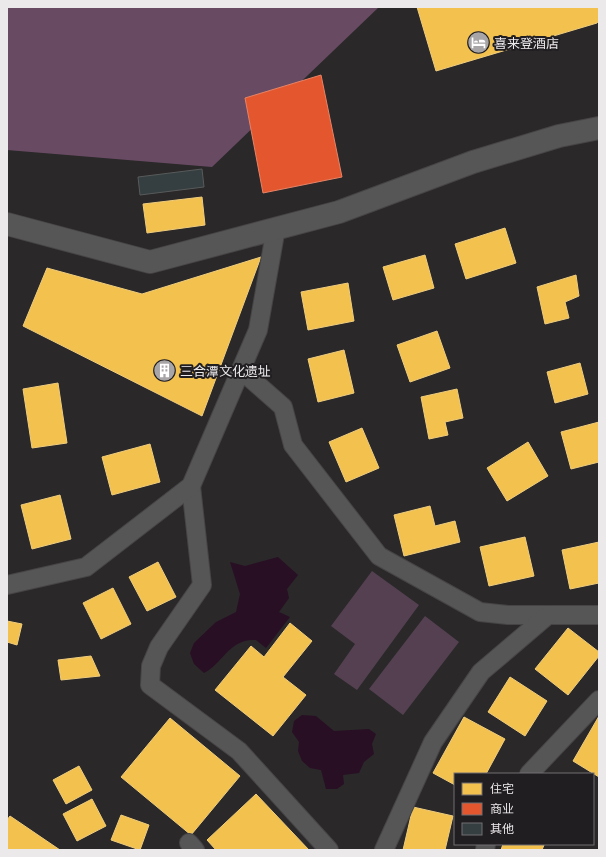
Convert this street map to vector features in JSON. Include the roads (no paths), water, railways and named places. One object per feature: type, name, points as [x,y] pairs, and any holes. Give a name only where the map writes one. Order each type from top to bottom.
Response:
[{"type":"street","points":[[7,224],[150,262],[339,212],[473,162],[559,136],[599,128]]},
{"type":"street","points":[[7,585],[86,567],[191,486],[258,330],[276,228]]},
{"type":"street","points":[[241,370],[283,407],[293,445],[379,556],[480,612],[508,615],[599,615]]},
{"type":"street","points":[[191,486],[202,585],[159,647],[151,666],[150,685],[239,751],[329,850]]},
{"type":"street","points":[[384,850],[432,742],[481,672],[548,615]]},
{"type":"street","points":[[530,773],[599,700]]},
{"type":"place","name":"喜来登酒店","points":[[479,43]]},
{"type":"place","name":"三合潭文化遗址","points":[[165,371]]}]
